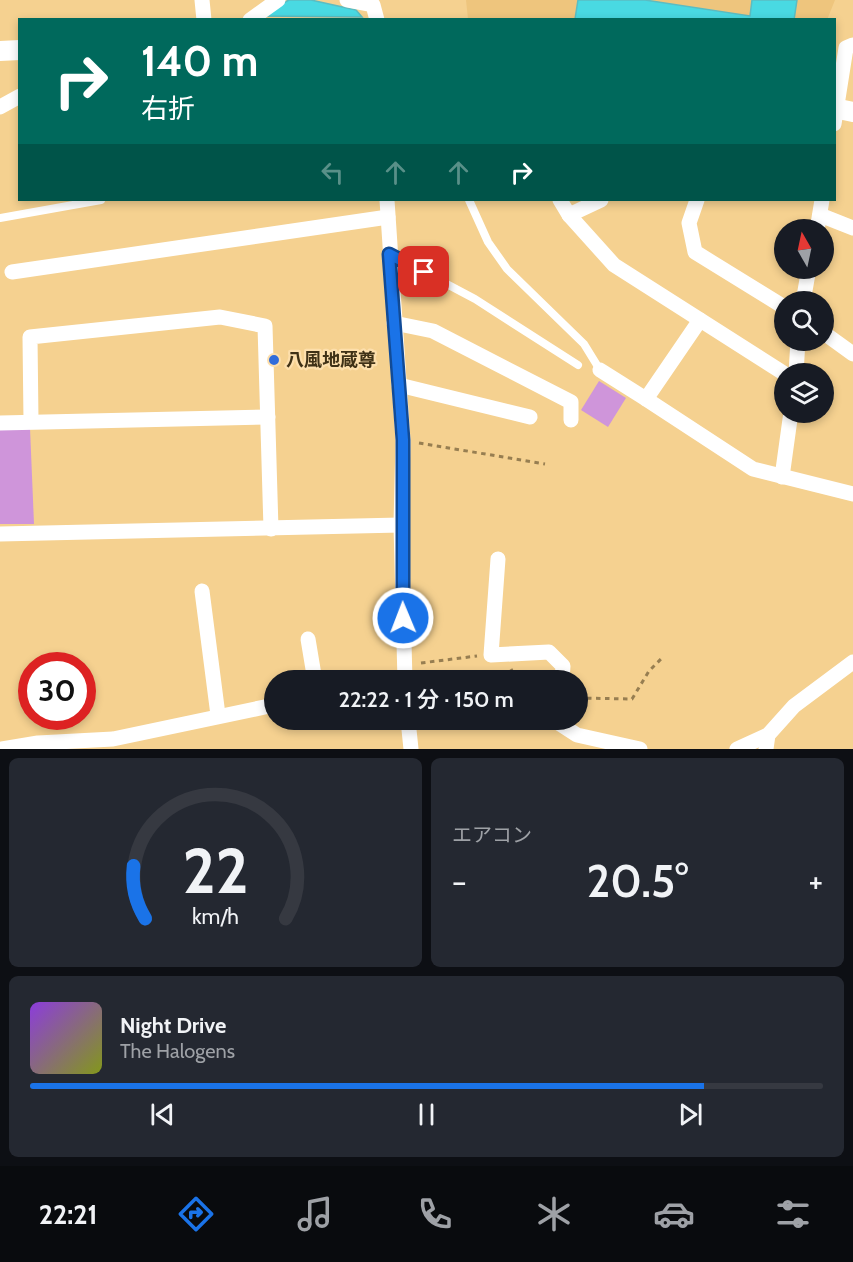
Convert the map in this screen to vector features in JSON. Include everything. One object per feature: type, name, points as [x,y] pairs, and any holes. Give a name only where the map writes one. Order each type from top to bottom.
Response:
[{"type":"street","points":[[202,0],[204,18]]},
{"type":"street","points":[[253,18],[278,0]]},
{"type":"street","points":[[347,0],[373,5],[376,18]]},
{"type":"street","points":[[839,113],[846,48],[853,45]]},
{"type":"street","points":[[0,51],[18,50]]},
{"type":"street","points":[[0,107],[18,97]]},
{"type":"street","points":[[387,201],[403,440],[401,525],[404,670]]},
{"type":"street","points":[[561,201],[568,215],[614,265],[774,367]]},
{"type":"street","points":[[568,215],[599,201]]},
{"type":"street","points":[[697,201],[688,223],[695,252],[774,301]]},
{"type":"street","points":[[820,215],[853,228]]},
{"type":"street","points":[[12,272],[388,217]]},
{"type":"street","points":[[31,421],[30,337],[220,316],[265,326],[271,529]]},
{"type":"street","points":[[646,399],[700,320]]},
{"type":"street","points":[[394,323],[434,331],[571,402],[571,420]]},
{"type":"street","points":[[834,340],[853,354]]},
{"type":"street","points":[[600,370],[753,469],[853,494]]},
{"type":"street","points":[[399,385],[530,417]]},
{"type":"street","points":[[0,423],[268,417]]},
{"type":"street","points":[[782,477],[789,423]]},
{"type":"street","points":[[0,534],[401,525]]},
{"type":"street","points":[[498,559],[491,655],[549,652],[563,666],[563,670]]},
{"type":"street","points":[[202,591],[218,715]]},
{"type":"street","points":[[308,639],[313,670]]},
{"type":"street","points":[[736,749],[767,742],[794,706],[853,662]]},
{"type":"street","points":[[2,749],[39,743],[113,739],[264,707]]},
{"type":"street","points":[[409,730],[411,749]]},
{"type":"street","points":[[569,730],[577,735],[640,749]]},
{"type":"lane","points":[[0,219],[96,201]]},
{"type":"lane","points":[[469,201],[488,242],[507,269],[584,344],[600,370]]},
{"type":"lane","points":[[389,254],[476,299],[578,365]]},
{"type":"path","points":[[403,440],[545,464]]},
{"type":"path","points":[[404,665],[491,655]]},
{"type":"path","points":[[588,698],[632,699],[649,671],[664,656]]},
{"type":"shaded area","points":[[466,0],[835,0],[828,18],[468,18]]},
{"type":"shaded area","points":[[599,381],[626,398],[608,427],[581,410]]},
{"type":"shaded area","points":[[30,428],[34,524],[0,524],[0,429]]},
{"type":"building","points":[[289,0],[311,0],[356,10],[362,17],[258,16]]},
{"type":"building","points":[[578,0],[645,0],[750,16],[752,0],[797,0],[794,18],[575,18]]},
{"type":"place","name":"八風地蔵尊","points":[[274,360]]},
{"type":"route","points":[[403,618],[401,525],[403,440],[389,254],[424,272]]}]
